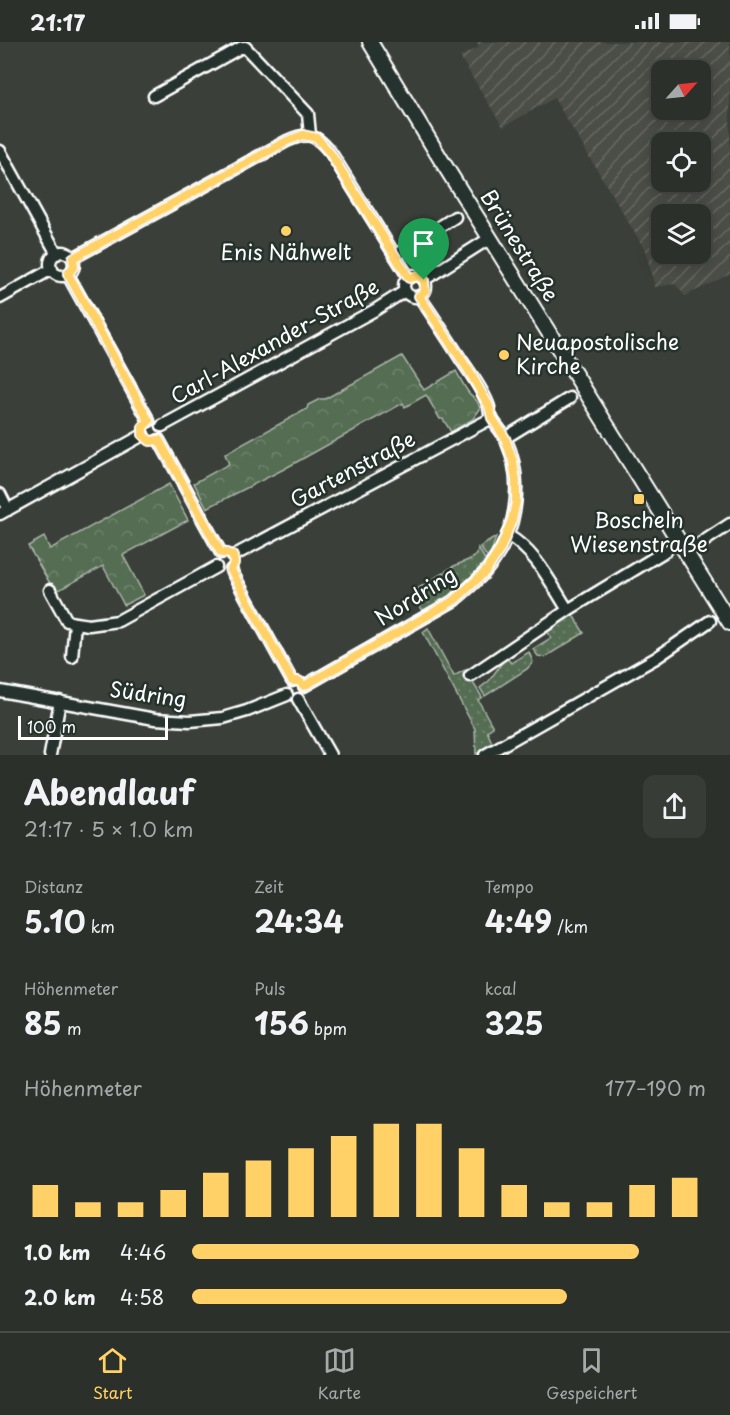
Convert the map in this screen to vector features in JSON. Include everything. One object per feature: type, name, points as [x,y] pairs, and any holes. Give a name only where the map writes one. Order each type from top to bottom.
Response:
[{"type":"street","name":"Brünestraße","points":[[370,42],[730,623]]},
{"type":"street","points":[[154,96],[245,47],[308,114],[310,135]]},
{"type":"street","points":[[73,258],[287,141],[297,136],[310,135],[317,138],[330,153],[409,278]]},
{"type":"street","points":[[0,151],[57,254]]},
{"type":"street","name":"Carl-Alexander-Straße","points":[[395,256],[455,217]]},
{"type":"street","points":[[424,280],[490,238]]},
{"type":"street","points":[[66,253],[73,258],[74,266],[68,274],[57,275],[52,269],[51,260],[57,254],[66,253]]},
{"type":"street","points":[[0,298],[52,269]]},
{"type":"street","points":[[68,274],[149,421]]},
{"type":"street","points":[[418,276],[424,280],[425,291],[419,296],[411,297],[405,291],[404,284],[409,278],[418,276]]},
{"type":"street","name":"Carl-Alexander-Straße","points":[[162,426],[368,314],[405,291]]},
{"type":"street","name":"Nordring","points":[[304,686],[455,600],[486,571],[507,535],[516,502],[516,481],[513,461],[505,438],[492,418],[489,406],[480,389],[419,296]]},
{"type":"street","points":[[505,438],[570,398]]},
{"type":"street","name":"Gartenstraße","points":[[233,556],[492,418]]},
{"type":"street","points":[[149,421],[157,421],[162,426],[163,434],[159,440],[150,441],[143,435],[143,427],[149,421]]},
{"type":"street","points":[[0,494],[4,512],[143,435]]},
{"type":"street","points":[[159,440],[221,553]]},
{"type":"street","points":[[686,553],[730,524]]},
{"type":"street","points":[[507,535],[529,551],[568,610]]},
{"type":"street","points":[[470,676],[568,610],[667,550]]},
{"type":"street","points":[[221,553],[233,556],[234,563],[231,570],[223,572],[216,567],[215,559],[221,553]]},
{"type":"street","points":[[50,590],[67,621],[89,625],[118,621],[216,567]]},
{"type":"street","points":[[231,570],[292,681]]},
{"type":"street","points":[[485,755],[646,664],[710,621]]},
{"type":"street","points":[[72,657],[75,623]]},
{"type":"street","points":[[292,681],[299,681],[304,686],[303,695],[298,699],[287,695],[286,687],[292,681]]},
{"type":"street","name":"Südring","points":[[0,691],[155,719],[190,721],[223,718],[287,695]]},
{"type":"street","points":[[298,699],[330,755]]},
{"type":"street","points":[[50,755],[60,701]]},
{"type":"shaded area","points":[[477,42],[730,42],[730,274],[685,296],[675,284],[655,287],[645,250],[554,98],[503,127],[460,57],[479,47]]},
{"type":"green space","points":[[402,356],[424,390],[456,371],[465,388],[479,406],[480,409],[473,419],[451,432],[443,419],[440,419],[426,395],[405,407],[403,403],[284,469],[207,508],[194,483],[229,464],[225,454],[307,409],[308,405],[325,399]]},
{"type":"green space","points":[[169,484],[188,520],[123,555],[144,595],[124,605],[103,566],[55,592],[28,546],[44,537],[50,549]]},
{"type":"green space","points":[[496,537],[490,556],[488,559],[480,547]]},
{"type":"green space","points":[[478,548],[486,561],[457,590],[423,612],[414,593],[417,589],[454,566],[473,558]]},
{"type":"green space","points":[[573,615],[584,633],[545,657],[538,656],[533,649],[551,638],[548,632]]},
{"type":"green space","points":[[428,628],[454,676],[465,670],[482,697],[478,700],[493,727],[487,731],[493,745],[476,754],[475,729],[423,632]]},
{"type":"green space","points":[[529,652],[533,662],[527,669],[485,696],[480,688],[489,681],[506,657],[511,663]]},
{"type":"place","name":"Enis Nähwelt","points":[[286,231]]},
{"type":"place","name":"Neuapostolische Kirche","points":[[504,355]]},
{"type":"place","name":"Boscheln Wiesenstraße","points":[[639,499]]},
{"type":"route","points":[[310,135],[317,138],[330,153],[409,278],[418,276],[424,280],[426,288],[419,296],[469,371],[489,406],[492,418],[505,438],[513,461],[516,481],[516,502],[512,520],[500,550],[490,566],[455,600],[304,686],[299,681],[292,681],[231,570],[234,566],[233,556],[221,553],[159,440],[150,441],[143,435],[143,427],[149,421],[68,274],[74,266],[73,258],[287,141],[297,136],[310,135]]}]
